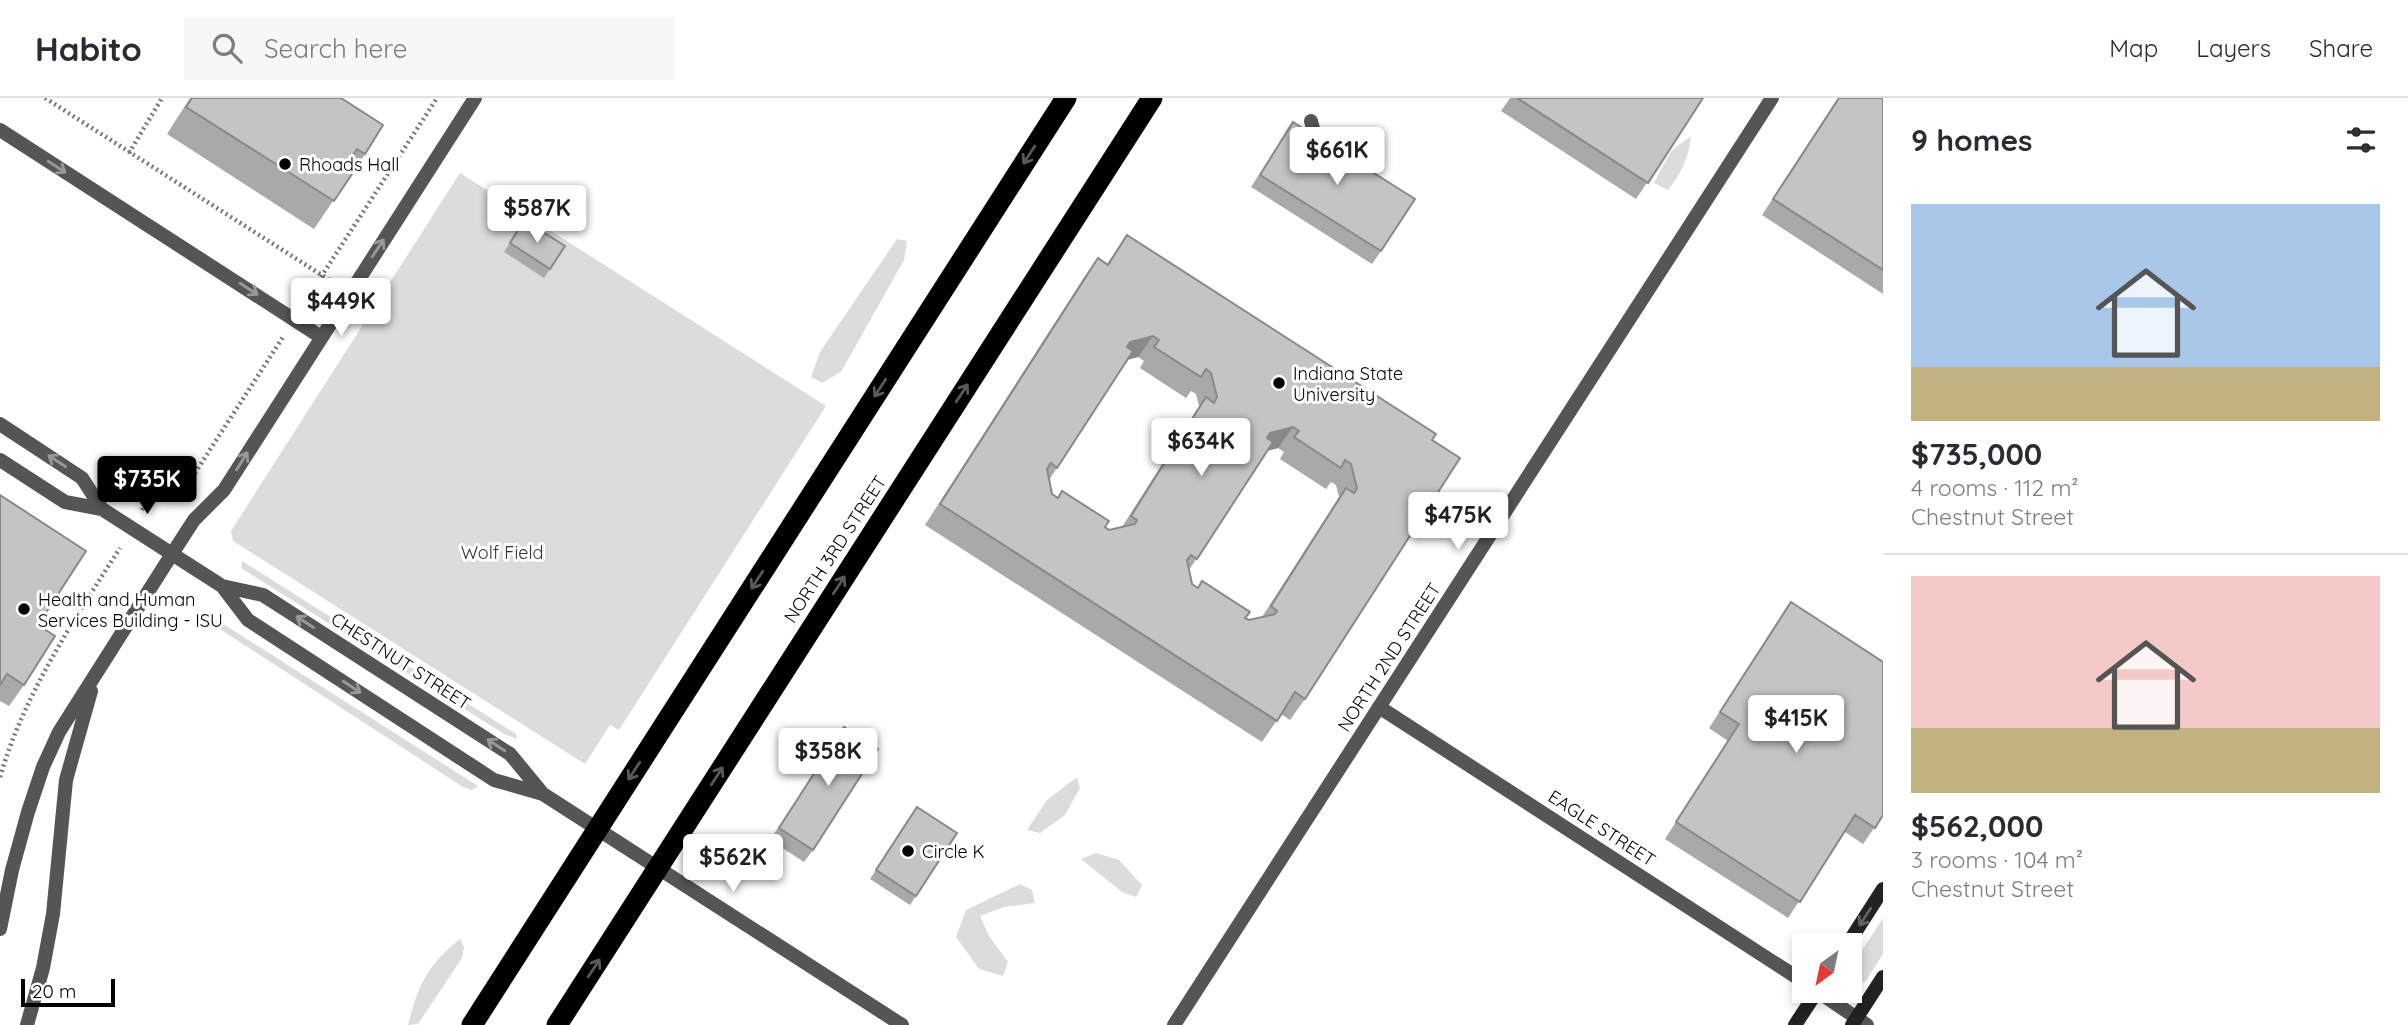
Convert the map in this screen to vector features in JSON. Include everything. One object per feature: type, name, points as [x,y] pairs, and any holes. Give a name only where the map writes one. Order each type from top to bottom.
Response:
[{"type":"highway","points":[[472,1025],[1066,98]]},
{"type":"highway","name":"NORTH 3RD STREET","points":[[557,1025],[1152,98]]},
{"type":"main road","points":[[1855,933],[1883,889]]},
{"type":"main road","points":[[1859,1023],[1883,977]]},
{"type":"main road","points":[[1795,1025],[1809,1003]]},
{"type":"street","points":[[0,929],[12,870],[43,767],[59,732],[194,520],[224,490],[475,98]]},
{"type":"street","name":"NORTH 2ND STREET","points":[[1174,1025],[1772,98]]},
{"type":"street","points":[[1311,121],[1314,136],[1346,156]]},
{"type":"street","points":[[0,130],[321,337]]},
{"type":"street","name":"CHESTNUT STREET","points":[[0,424],[82,478],[102,509]]},
{"type":"street","name":"CHESTNUT STREET","points":[[0,460],[65,502],[102,509],[222,586],[248,620],[494,780],[543,794],[902,1025]]},
{"type":"street","name":"CHESTNUT STREET","points":[[222,586],[263,595],[510,754],[543,794]]},
{"type":"street","points":[[27,1025],[43,968],[53,914],[66,779],[95,676]]},
{"type":"street","name":"EAGLE STREET","points":[[1379,707],[1792,974]]},
{"type":"street","points":[[1833,1003],[1859,1023]]},
{"type":"path","points":[[45,98],[350,292]]},
{"type":"path","points":[[129,153],[162,98]]},
{"type":"path","points":[[180,496],[437,98]]},
{"type":"path","points":[[0,777],[18,727],[42,677],[113,560]]},
{"type":"green space","points":[[1691,136],[1684,165],[1668,190],[1654,183],[1671,151]]},
{"type":"green space","name":"Wolf Field","points":[[460,173],[826,406],[619,730],[610,725],[585,764],[233,541],[231,531]]},
{"type":"green space","points":[[897,239],[907,241],[904,260],[841,372],[822,383],[811,377],[820,352]]},
{"type":"green space","points":[[242,561],[516,734],[517,739],[504,734],[241,568]]},
{"type":"green space","points":[[208,619],[217,620],[478,786],[472,790],[463,787]]},
{"type":"green space","points":[[1077,777],[1080,788],[1065,815],[1040,833],[1027,830],[1047,800]]},
{"type":"green space","points":[[1096,853],[1119,860],[1142,885],[1136,897],[1122,892],[1081,859]]},
{"type":"green space","points":[[1020,884],[1032,890],[1035,903],[1004,907],[980,916],[989,936],[1008,962],[1003,976],[979,969],[956,937],[966,910]]},
{"type":"green space","points":[[1883,918],[1883,954],[1866,981],[1862,983],[1862,950]]},
{"type":"green space","points":[[460,939],[464,947],[462,958],[418,1024],[408,1025],[425,977],[439,958]]},
{"type":"building","points":[[192,98],[341,98],[383,125],[365,154],[357,149],[344,169],[352,174],[334,201],[186,107]]},
{"type":"building","points":[[1517,98],[1703,98],[1648,183]]},
{"type":"building","points":[[1839,98],[1883,98],[1883,270],[1773,199]]},
{"type":"building","points":[[1293,122],[1415,199],[1381,251],[1260,175]]},
{"type":"building","points":[[524,220],[565,246],[550,269],[510,243]]},
{"type":"building","points":[[1127,235],[1436,434],[1432,440],[1460,458],[1305,699],[1295,692],[1277,721],[940,504],[1098,258],[1108,265]],"holes":[[[1153,336],[1159,340],[1154,347],[1201,377],[1206,369],[1211,373],[1217,397],[1214,403],[1206,397],[1131,516],[1137,520],[1135,524],[1109,530],[1105,527],[1109,521],[1062,491],[1058,498],[1052,494],[1047,469],[1051,463],[1057,468],[1133,351],[1127,347],[1130,342]],[[1293,427],[1299,431],[1294,437],[1341,468],[1345,460],[1351,464],[1357,488],[1354,493],[1346,488],[1271,606],[1277,611],[1275,614],[1249,620],[1245,618],[1250,612],[1202,581],[1198,588],[1192,584],[1187,560],[1191,555],[1197,559],[1273,442],[1267,438],[1270,433]]]},
{"type":"building","name":"Health and Human Services Building - ISU","points":[[0,495],[86,551],[38,625],[55,636],[24,685],[7,674],[0,685]]},
{"type":"building","points":[[1791,602],[1883,662],[1883,815],[1875,828],[1855,815],[1800,902],[1676,822],[1739,724],[1720,712]]},
{"type":"building","points":[[844,727],[878,749],[813,850],[779,828]]},
{"type":"building","points":[[917,807],[957,833],[916,896],[876,870]]},
{"type":"place","name":"Rhoads Hall","points":[[285,164]]},
{"type":"place","name":"Indiana State University","points":[[1279,383]]},
{"type":"place","name":"Health and Human Services Building - ISU","points":[[24,609]]},
{"type":"place","name":"Circle K","points":[[908,851]]}]
